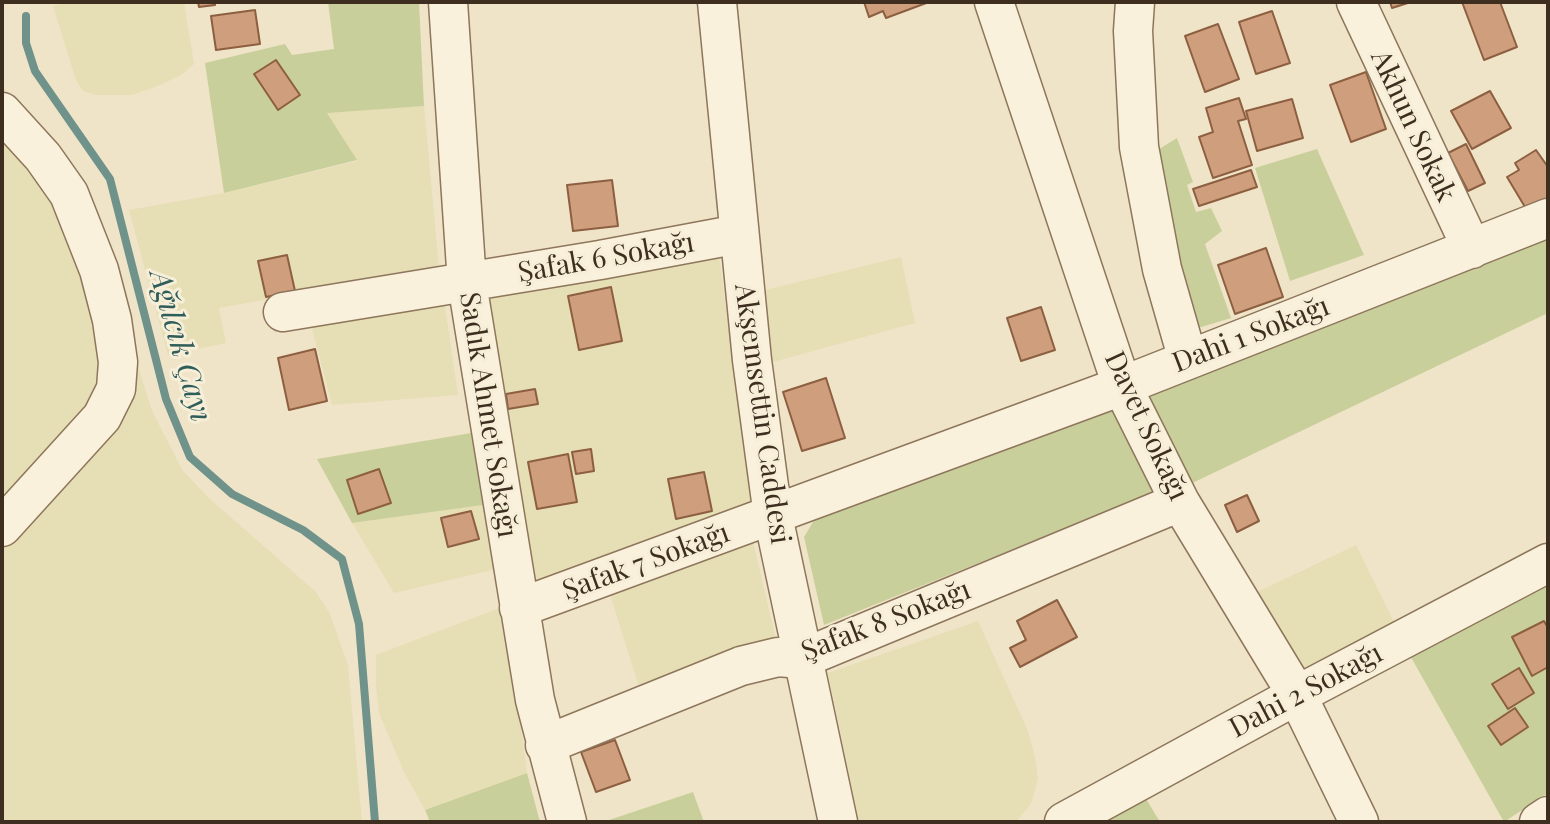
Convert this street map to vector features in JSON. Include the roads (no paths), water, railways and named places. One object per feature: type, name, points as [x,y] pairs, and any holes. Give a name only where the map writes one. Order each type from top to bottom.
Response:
[{"type":"street","name":"Sadık Ahmet Sokağı","points":[[448,2],[467,283],[519,608],[545,745],[567,822]]},
{"type":"street","name":"Akşemsettin Caddesi","points":[[717,2],[739,234],[773,516],[838,822]]},
{"type":"street","name":"Davet Sokağı","points":[[994,2],[1122,386],[1180,502],[1297,695],[1359,822]]},
{"type":"street","points":[[1135,2],[1133,31],[1139,147],[1162,269],[1188,360]]},
{"type":"street","name":"Akhun Sokak","points":[[1356,2],[1472,249]]},
{"type":"street","points":[[2,112],[56,175],[80,218],[112,320],[118,376],[111,402],[102,417],[2,527]]},
{"type":"street","name":"Dahi 1 Sokağı","points":[[773,516],[1122,386],[1548,218]]},
{"type":"street","name":"Şafak 6 Sokağı","points":[[283,312],[467,283],[739,234]]},
{"type":"street","name":"Şafak 8 Sokağı","points":[[545,745],[741,666],[778,657],[801,659],[1180,502]]},
{"type":"street","name":"Şafak 7 Sokağı","points":[[519,608],[773,516]]},
{"type":"street","name":"Dahi 2 Sokağı","points":[[1064,822],[1548,563]]},
{"type":"street","points":[[1539,822],[1548,816]]},
{"type":"waterway","name":"Ağılcık Çayı","points":[[26,16],[26,43],[35,71],[110,179],[166,399],[190,457],[232,494],[303,530],[342,559],[359,624],[375,822]]}]
